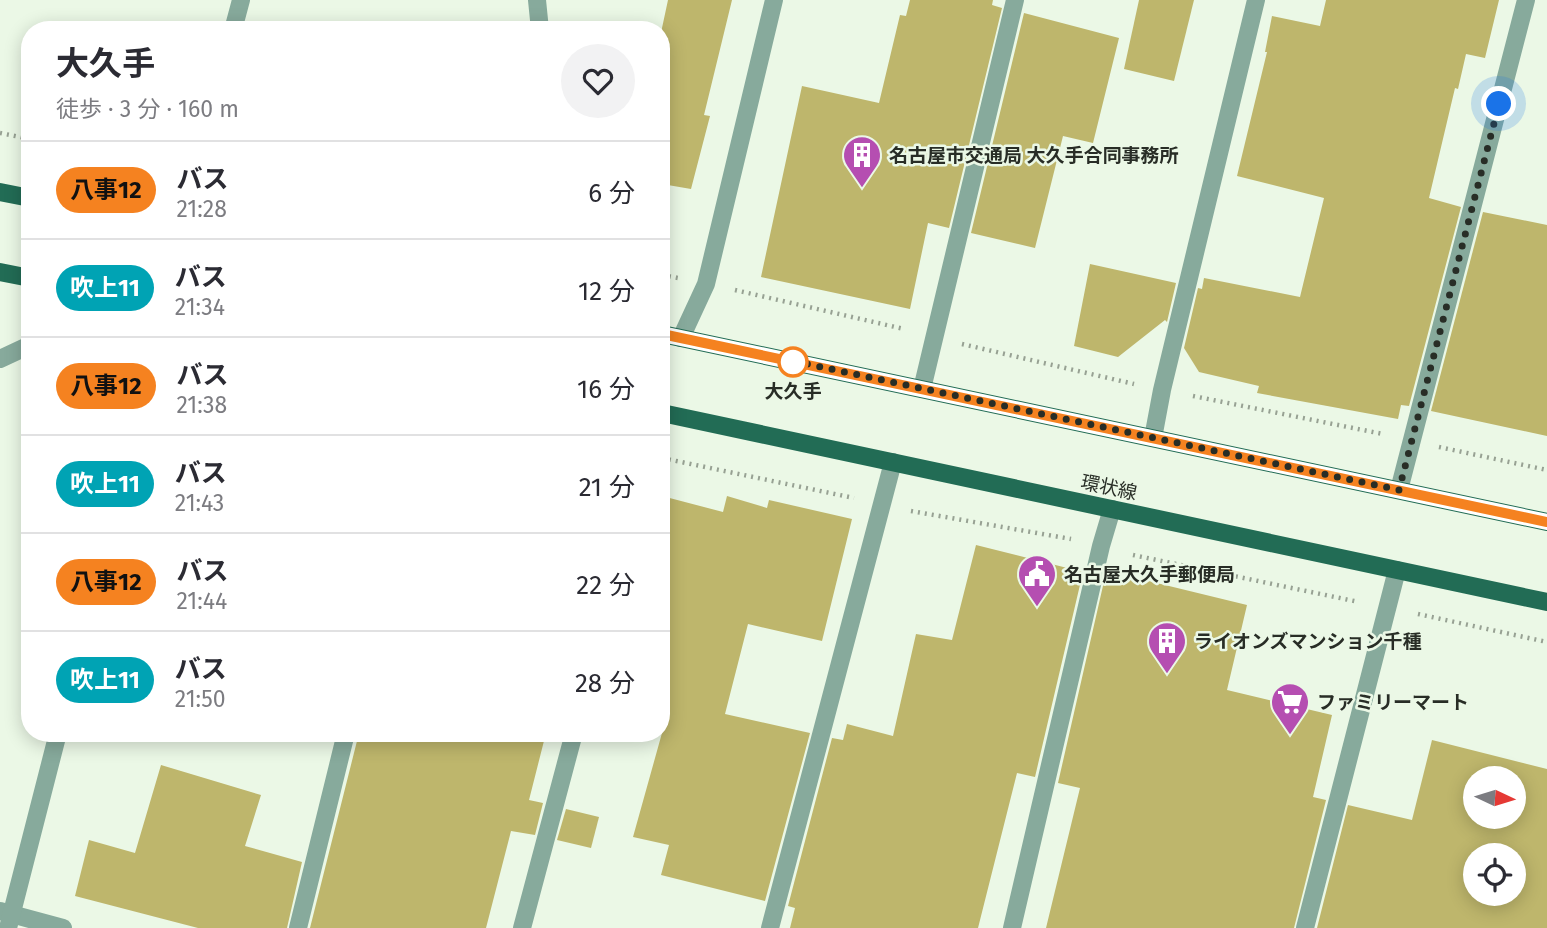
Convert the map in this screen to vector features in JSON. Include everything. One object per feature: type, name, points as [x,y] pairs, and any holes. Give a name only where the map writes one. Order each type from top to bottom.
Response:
[{"type":"main road","points":[[0,192],[21,196]]},
{"type":"main road","points":[[0,272],[21,276]]},
{"type":"main road","points":[[670,336],[1547,522]]},
{"type":"main road","name":"環状線","points":[[670,415],[1547,602]]},
{"type":"street","points":[[235,21],[241,0]]},
{"type":"street","points":[[537,0],[539,21]]},
{"type":"street","points":[[681,338],[706,284],[774,0]]},
{"type":"street","points":[[922,389],[1015,0]]},
{"type":"street","points":[[1153,438],[1162,390],[1256,0]]},
{"type":"street","points":[[1399,490],[1526,0]]},
{"type":"street","points":[[0,359],[21,349]]},
{"type":"street","points":[[769,928],[893,462]]},
{"type":"street","points":[[1012,928],[1101,546],[1112,509]]},
{"type":"street","points":[[1305,928],[1397,570]]},
{"type":"street","points":[[55,742],[6,918],[63,928]]},
{"type":"street","points":[[298,928],[344,742]]},
{"type":"street","points":[[522,928],[572,742]]},
{"type":"path","points":[[0,133],[21,137]]},
{"type":"path","points":[[728,289],[906,330]]},
{"type":"path","points":[[954,342],[1135,384]]},
{"type":"path","points":[[1185,395],[1392,436]]},
{"type":"path","points":[[1432,445],[1547,470]]},
{"type":"path","points":[[670,460],[858,499]]},
{"type":"path","points":[[909,510],[1082,541]]},
{"type":"path","points":[[1133,555],[1370,604]]},
{"type":"path","points":[[1409,612],[1547,642]]},
{"type":"building","points":[[668,0],[732,0],[704,115],[710,116],[691,189],[670,185],[670,21],[664,21]]},
{"type":"building","name":"名古屋市交通局 大久手合同事務所","points":[[910,0],[993,0],[992,5],[1002,8],[949,228],[928,223],[910,309],[761,277],[802,86],[879,103],[900,15],[906,16]]},
{"type":"building","points":[[1139,0],[1194,0],[1174,81],[1124,69]]},
{"type":"building","points":[[1326,0],[1499,0],[1485,58],[1466,54],[1458,89],[1455,88],[1429,198],[1461,207],[1409,406],[1401,405],[1398,419],[1257,393],[1259,386],[1199,372],[1184,348],[1198,288],[1202,289],[1204,278],[1300,297],[1324,198],[1237,176],[1267,52],[1272,16],[1320,26]]},
{"type":"building","points":[[1024,13],[1119,38],[1093,143],[1063,136],[1035,248],[971,233]]},
{"type":"building","points":[[1483,212],[1547,225],[1547,436],[1431,411]]},
{"type":"building","points":[[1090,264],[1176,283],[1167,322],[1165,320],[1118,357],[1074,346]]},
{"type":"building","points":[[727,496],[767,508],[769,500],[852,519],[822,641],[748,624],[725,714],[810,733],[765,901],[661,875],[669,845],[633,837],[659,742],[670,742],[670,498],[723,512]]},
{"type":"building","points":[[976,545],[1083,572],[1035,777],[1017,773],[978,928],[790,928],[795,908],[788,906],[832,738],[843,740],[847,724],[893,736],[916,634],[952,640]]},
{"type":"building","points":[[1128,576],[1247,605],[1227,690],[1332,715],[1313,797],[1326,800],[1294,928],[1046,928],[1080,788],[1058,783],[1105,577],[1127,582]]},
{"type":"building","points":[[1432,740],[1547,769],[1547,928],[1317,928],[1348,805],[1412,820]]},
{"type":"building","points":[[357,742],[544,742],[529,800],[543,803],[535,835],[511,831],[486,928],[310,928]]},
{"type":"building","points":[[161,765],[261,795],[245,846],[302,862],[287,928],[198,928],[75,896],[89,840],[135,853]]},
{"type":"building","points":[[566,809],[599,817],[591,848],[557,840]]},
{"type":"bus line","name":"八事12","points":[[670,336],[1547,522]]},
{"type":"place","name":"名古屋市交通局 大久手合同事務所","points":[[862,189]]},
{"type":"place","name":"大久手","points":[[793,362]]},
{"type":"place","name":"名古屋大久手郵便局","points":[[1037,608]]},
{"type":"place","name":"ライオンズマンション千種","points":[[1167,675]]},
{"type":"place","name":"ファミリーマート","points":[[1290,736]]},
{"type":"route","points":[[793,362],[788,360],[1399,490],[1499,104]]}]
